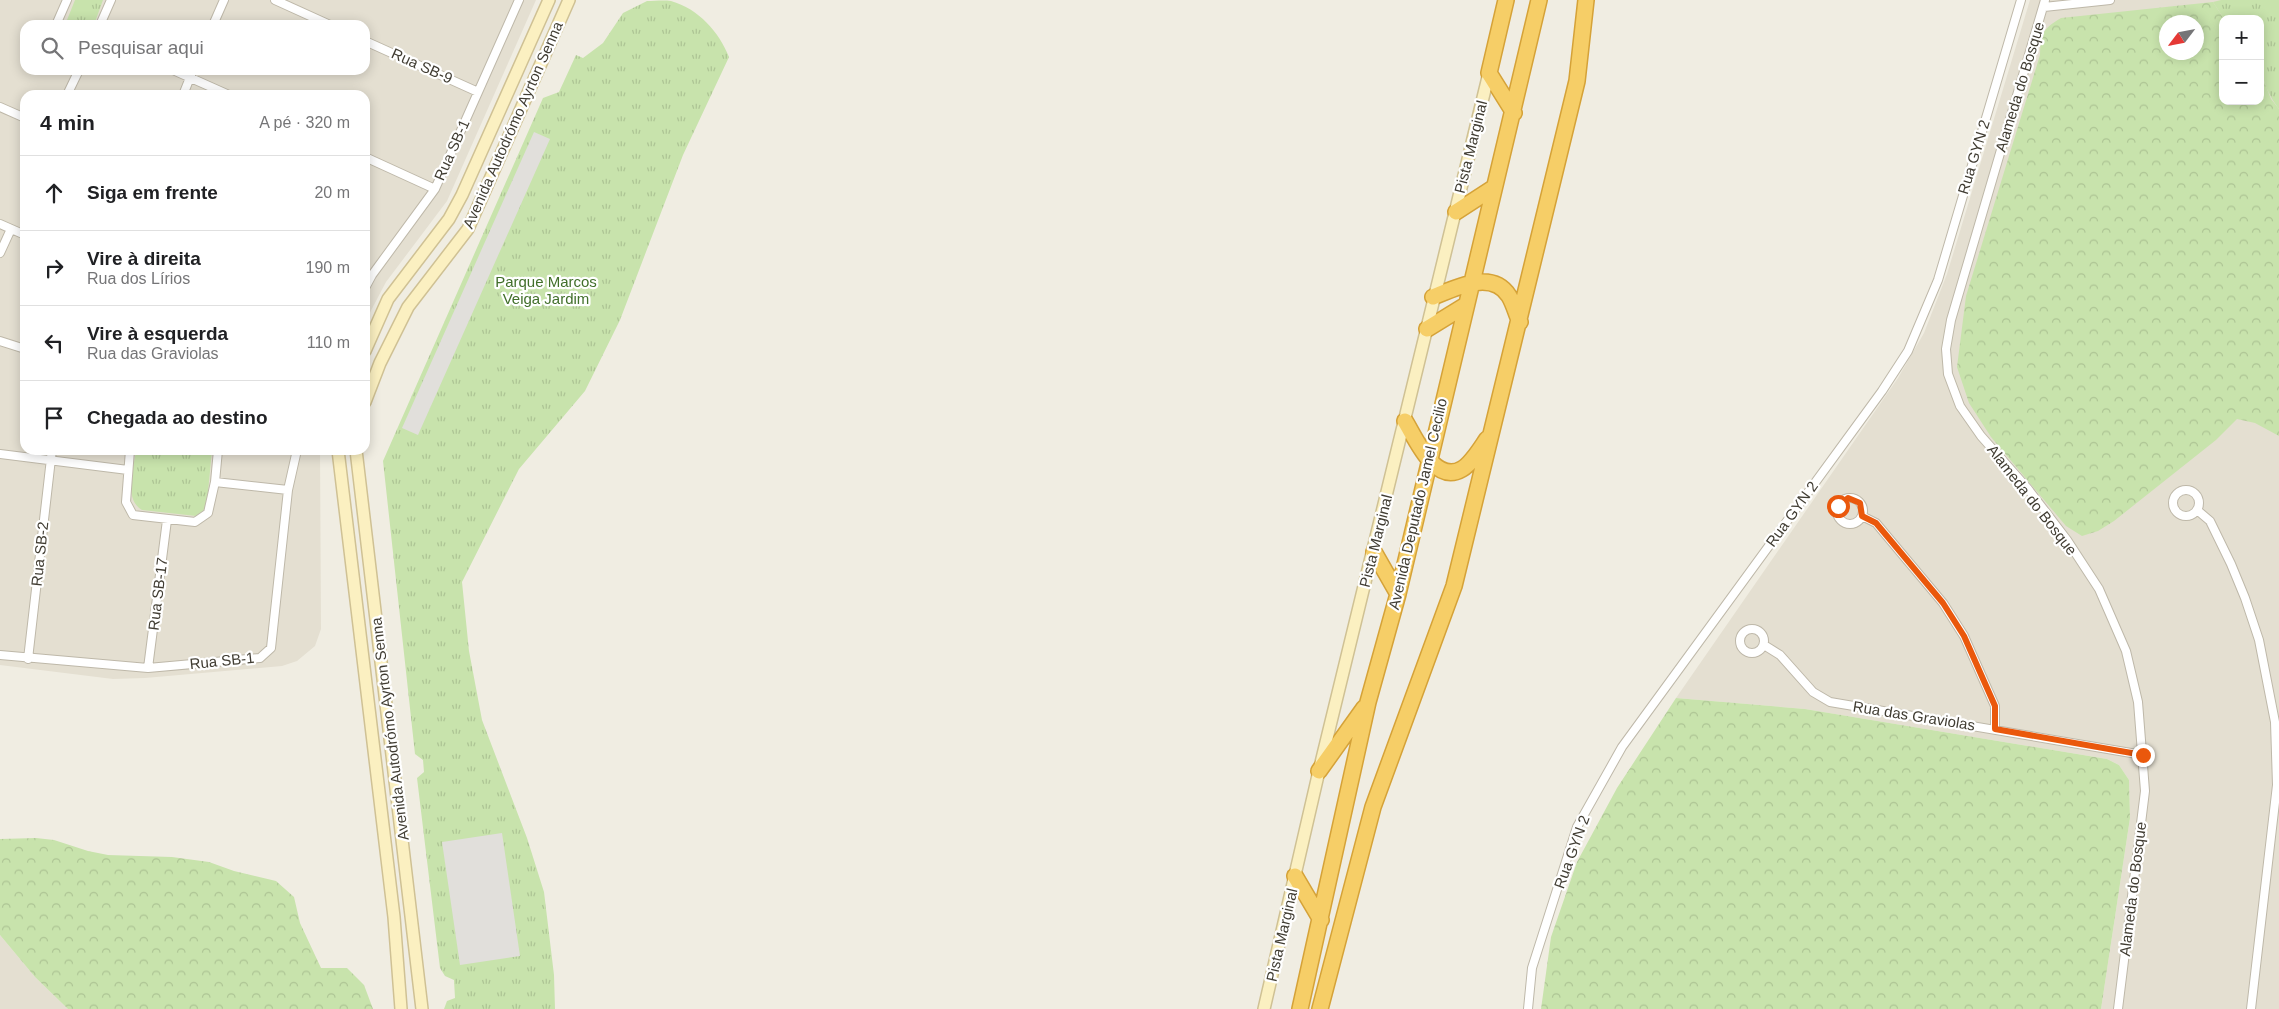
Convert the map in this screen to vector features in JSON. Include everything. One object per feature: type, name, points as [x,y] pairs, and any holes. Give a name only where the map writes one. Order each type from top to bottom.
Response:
[{"type":"highway","points":[[1506,0],[1489,74],[1514,113]]},
{"type":"highway","name":"Avenida Deputado Jamel Cecilio","points":[[1300,1009],[1368,702],[1398,594],[1493,188],[1514,113],[1539,0]]},
{"type":"highway","points":[[1320,1009],[1374,807],[1454,586],[1520,322],[1577,81],[1586,0]]},
{"type":"highway","points":[[1456,212],[1493,188]]},
{"type":"highway","points":[[1433,297],[1471,282],[1487,283],[1505,290],[1520,322]]},
{"type":"highway","points":[[1427,328],[1466,305]]},
{"type":"highway","points":[[1406,421],[1429,461],[1442,471],[1454,472],[1462,470],[1491,434]]},
{"type":"highway","points":[[1374,552],[1398,594]]},
{"type":"highway","points":[[1319,771],[1368,702]]},
{"type":"highway","points":[[1295,876],[1321,920]]},
{"type":"street","points":[[58,20],[67,0]]},
{"type":"street","points":[[102,20],[111,0]]},
{"type":"street","points":[[215,20],[224,0]]},
{"type":"street","points":[[275,0],[319,20]]},
{"type":"street","name":"Rua SB-1","points":[[370,271],[435,188],[519,0]]},
{"type":"street","name":"Avenida Autodrómo Ayrton Senna","points":[[370,340],[388,299],[450,218],[462,196],[548,0]]},
{"type":"street","name":"Avenida Autodrómo Ayrton Senna","points":[[370,389],[380,364],[408,307],[468,229],[569,0]]},
{"type":"street","name":"Rua GYN 2","points":[[1528,1009],[1532,968],[1578,826],[1622,747],[1882,392],[1908,351],[1938,280],[2022,0]]},
{"type":"street","points":[[2045,4],[2110,0]]},
{"type":"street","name":"Alameda do Bosque","points":[[2045,4],[1950,320],[1946,349],[1948,374],[1960,406],[2067,540],[2099,589],[2126,651],[2138,702],[2145,791],[2118,1009]]},
{"type":"street","name":"Rua SB-9","points":[[370,43],[478,92]]},
{"type":"street","name":"Pista Marginal","points":[[1264,1009],[1319,771],[1406,421],[1433,297],[1456,212],[1489,74]]},
{"type":"street","points":[[69,90],[74,75]]},
{"type":"street","points":[[184,90],[192,75]]},
{"type":"street","points":[[194,75],[220,90]]},
{"type":"street","points":[[0,107],[20,116]]},
{"type":"street","points":[[370,159],[435,188]]},
{"type":"street","points":[[0,224],[20,233]]},
{"type":"street","points":[[0,253],[12,229]]},
{"type":"street","points":[[0,341],[20,347]]},
{"type":"street","points":[[0,454],[128,470]]},
{"type":"street","name":"Rua SB-2","points":[[28,659],[51,455]]},
{"type":"street","points":[[130,455],[126,502],[133,515],[195,522],[208,514],[215,482],[218,455]]},
{"type":"street","name":"Rua SB-1","points":[[0,655],[28,659],[148,668],[260,658],[271,648],[288,490],[296,455]]},
{"type":"street","name":"Avenida Autodrómo Ayrton Senna","points":[[339,455],[394,917],[402,1009]]},
{"type":"street","name":"Avenida Autodrómo Ayrton Senna","points":[[357,455],[382,656],[422,1009]]},
{"type":"street","points":[[215,482],[288,490]]},
{"type":"street","points":[[2197,510],[2210,521],[2231,564],[2244,598],[2259,640],[2274,722],[2277,785],[2251,1009]]},
{"type":"street","points":[[1862,516],[1876,523],[1943,603],[1964,636],[1995,706],[1995,729]]},
{"type":"street","name":"Rua SB-17","points":[[148,668],[167,520]]},
{"type":"street","name":"Rua das Graviolas","points":[[1764,645],[1780,655],[1812,692],[1830,702],[2143,755]]},
{"type":"street","points":[[362,656],[382,656]]},
{"type":"shaded area","points":[[0,0],[536,0],[447,201],[386,282],[370,312],[370,90],[20,90],[20,455],[320,455],[321,629],[315,646],[297,661],[282,666],[113,679],[0,665]]},
{"type":"shaded area","points":[[2030,0],[2279,0],[2279,1009],[2101,1009],[2130,818],[2129,780],[2119,765],[2107,759],[1805,709],[1676,698],[1898,378],[1924,333],[1947,274]]},
{"type":"shaded area","points":[[534,132],[550,139],[418,435],[402,428]]},
{"type":"shaded area","points":[[502,833],[520,956],[460,965],[442,842]]},
{"type":"shaded area","points":[[0,935],[35,977],[68,1009],[0,1009]]},
{"type":"green space","points":[[75,0],[103,0],[96,20],[67,20]]},
{"type":"green space","points":[[2221,0],[2279,0],[2279,109],[2264,80],[2264,15],[2221,15],[2213,2]]},
{"type":"green space","name":"Parque Marcos Veiga Jardim","points":[[647,1],[671,1],[699,16],[714,30],[729,57],[683,155],[620,320],[585,391],[519,469],[462,582],[469,651],[482,720],[527,838],[544,892],[554,975],[555,1009],[444,1009],[447,1001],[455,998],[454,980],[445,976],[440,968],[417,778],[424,772],[423,760],[415,754],[383,461],[543,98],[559,92],[576,55],[583,58],[603,43],[623,13]]},
{"type":"green space","points":[[2213,2],[2221,15],[2219,15],[2219,105],[2264,105],[2264,81],[2271,99],[2279,109],[2279,436],[2255,423],[2237,419],[2216,440],[2114,521],[2098,531],[2082,536],[2066,526],[1991,437],[1969,403],[1957,367],[1966,296],[2040,55],[2042,37],[2050,25],[2061,18]]},
{"type":"green space","points":[[135,455],[212,455],[207,503],[203,511],[196,516],[142,510],[133,499],[131,491]]},
{"type":"green space","points":[[1676,698],[1805,709],[2107,759],[2119,765],[2129,780],[2130,818],[2101,1009],[1541,1009],[1551,937],[1577,862],[1617,788]]},
{"type":"green space","points":[[36,838],[54,840],[108,855],[172,857],[209,862],[234,871],[276,881],[294,897],[300,923],[321,968],[347,968],[364,985],[373,1009],[68,1009],[35,977],[0,935],[0,839]]},
{"type":"route","points":[[1838,506],[1848,498],[1857,500],[1862,507],[1862,516],[1876,523],[1943,603],[1964,636],[1977,662],[1995,706],[1995,729],[2143,755]]}]
